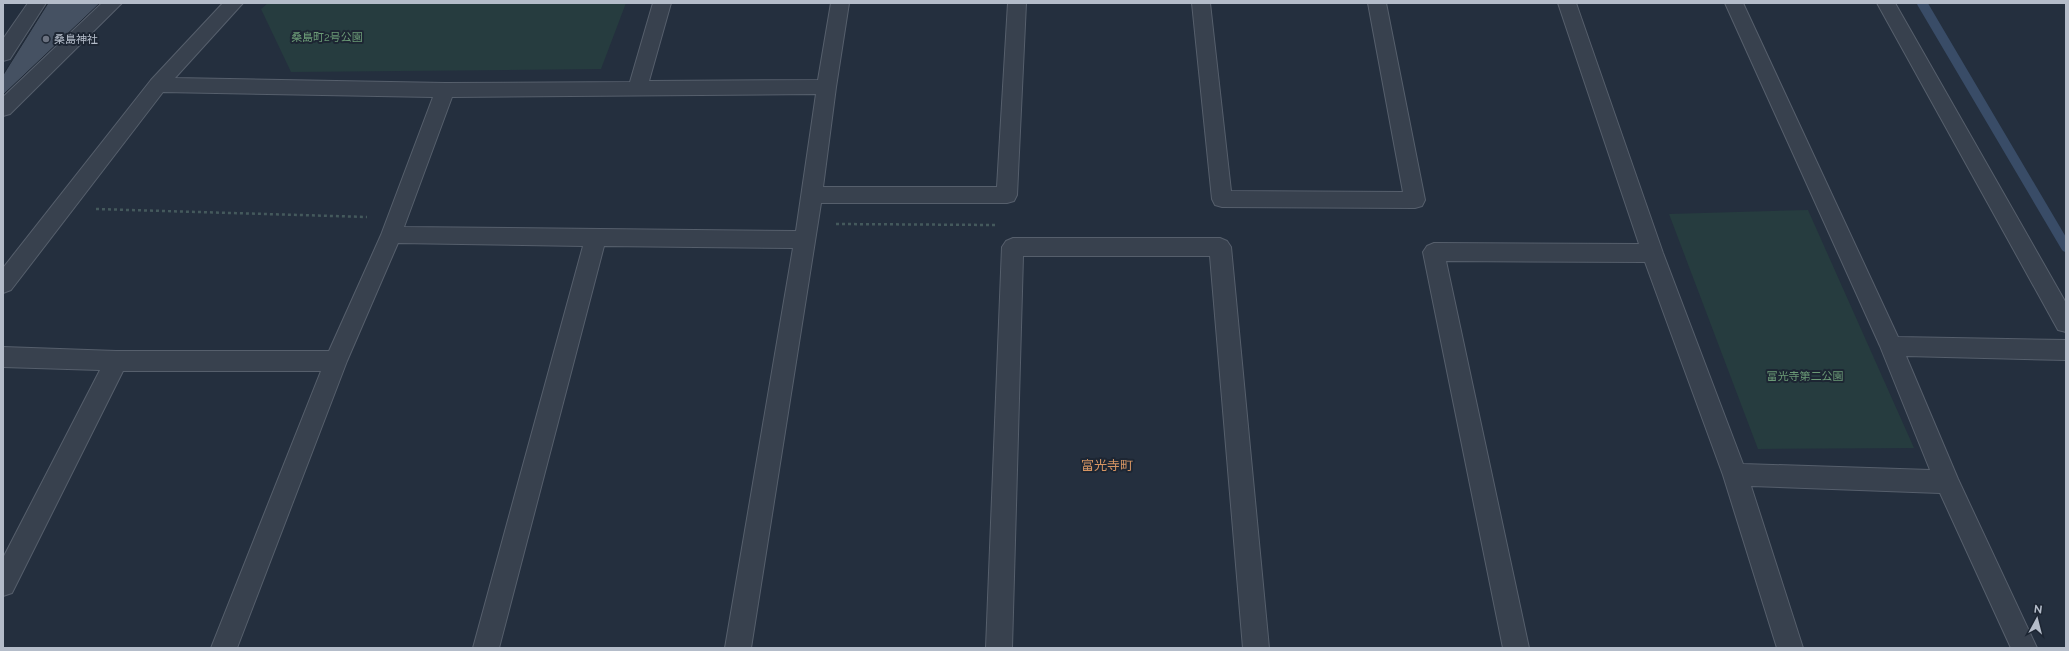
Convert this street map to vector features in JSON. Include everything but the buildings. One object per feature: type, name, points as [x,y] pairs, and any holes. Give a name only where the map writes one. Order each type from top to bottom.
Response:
[{"type":"street","points":[[3,54],[37,3]]},
{"type":"street","points":[[3,108],[113,3]]},
{"type":"street","points":[[3,284],[158,85],[234,3]]},
{"type":"street","points":[[638,88],[662,3]]},
{"type":"street","points":[[738,648],[812,195],[826,87],[840,3]]},
{"type":"street","points":[[812,195],[1007,195],[1017,3]]},
{"type":"street","points":[[1201,3],[1222,199],[1415,200],[1377,3]]},
{"type":"street","points":[[1567,3],[1652,253],[1734,475],[1790,648]]},
{"type":"street","points":[[1734,3],[1891,346],[1947,482],[2024,648]]},
{"type":"street","points":[[1886,3],[2066,323]]},
{"type":"street","points":[[158,85],[445,90],[826,87]]},
{"type":"street","points":[[224,648],[336,361],[394,227],[445,90]]},
{"type":"street","points":[[394,227],[596,238],[804,240]]},
{"type":"street","points":[[486,648],[596,238]]},
{"type":"street","points":[[999,648],[1013,247],[1220,247],[1256,648]]},
{"type":"street","points":[[1516,648],[1434,252],[1652,253]]},
{"type":"street","points":[[1891,346],[2066,350]]},
{"type":"street","points":[[3,357],[116,361],[336,361]]},
{"type":"street","points":[[3,584],[116,361]]},
{"type":"street","points":[[1734,475],[1947,482]]},
{"type":"path","points":[[62,208],[394,227]]},
{"type":"green space","name":"桑島町2号公園","points":[[268,3],[626,3],[601,69],[291,72],[261,9]]},
{"type":"green space","name":"富光寺第二公園","points":[[1808,210],[1914,448],[1758,449],[1669,214]]},
{"type":"waterway","points":[[1922,3],[2066,247]]},
{"type":"place","name":"桑島神社","points":[[46,39]]},
{"type":"district","name":"富光寺町","points":[[1107,465]]}]
